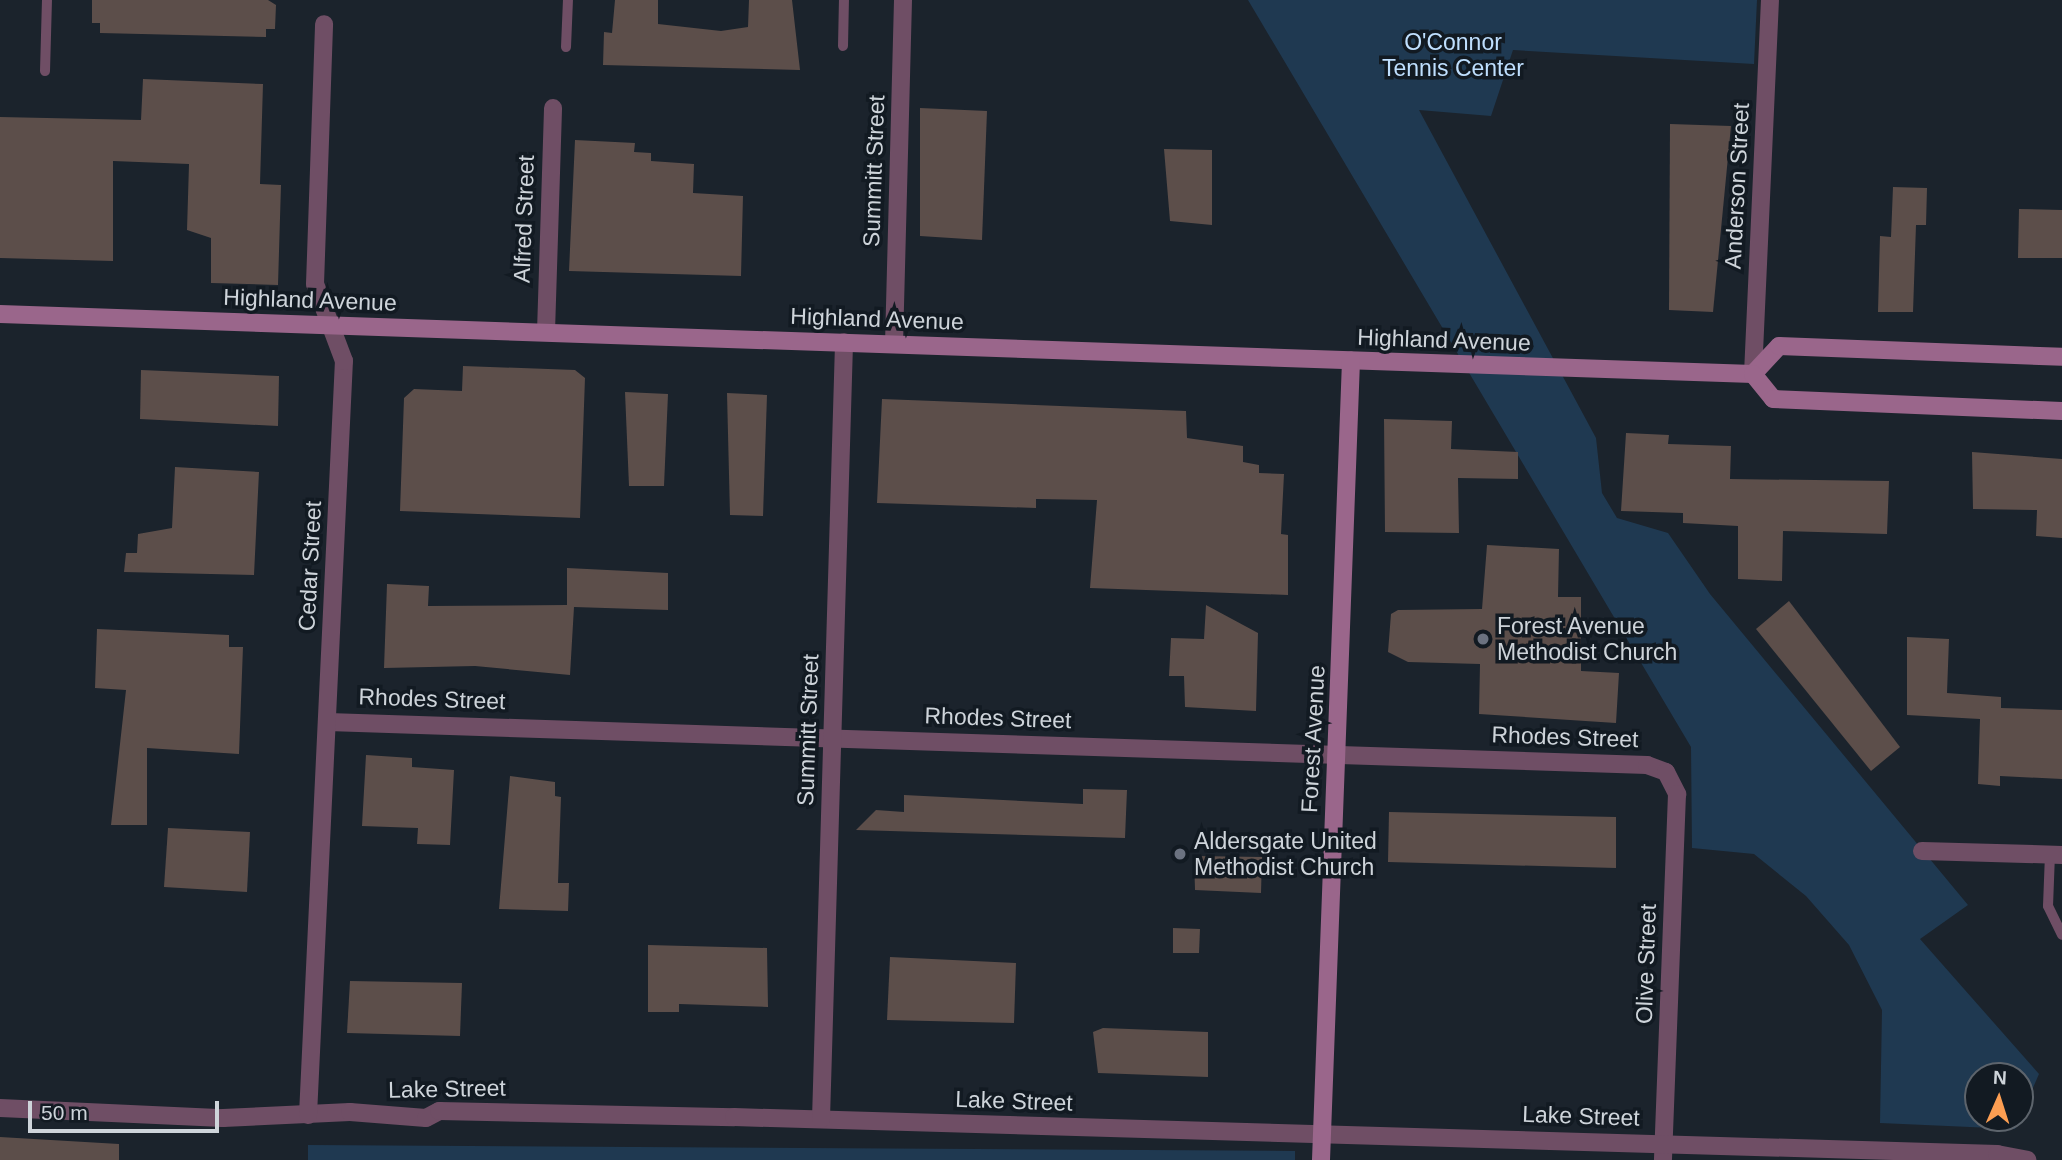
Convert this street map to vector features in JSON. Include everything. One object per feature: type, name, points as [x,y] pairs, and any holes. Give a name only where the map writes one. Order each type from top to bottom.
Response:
[{"type":"main road","name":"Highland Avenue","points":[[0,314],[1753,374]]},
{"type":"main road","points":[[2062,357],[1779,346],[1753,374],[1773,399],[2062,411]]},
{"type":"main road","name":"Forest Avenue","points":[[1321,1160],[1351,362]]},
{"type":"street","name":"Summitt Street","points":[[894,344],[904,0]]},
{"type":"street","name":"Anderson Street","points":[[1753,374],[1770,0]]},
{"type":"street","name":"Cedar Street","points":[[308,1115],[344,361],[314,265],[324,24]]},
{"type":"street","name":"Alfred Street","points":[[546,332],[553,108]]},
{"type":"street","name":"Summitt Street","points":[[821,1119],[844,342]]},
{"type":"street","name":"Rhodes Street","points":[[328,722],[1336,753],[1647,765],[1666,772]]},
{"type":"street","name":"Olive Street","points":[[1663,1152],[1677,794],[1666,772]]},
{"type":"street","points":[[1922,851],[2056,855]]},
{"type":"street","name":"Lake Street","points":[[0,1108],[308,1115],[821,1119],[1322,1133],[1663,1152],[1997,1154],[2027,1160]]},
{"type":"lane","points":[[44,71],[47,0]]},
{"type":"lane","points":[[566,47],[568,0]]},
{"type":"lane","points":[[843,46],[844,0]]},
{"type":"lane","points":[[2056,855],[2048,906],[2062,935]]},
{"type":"green space","name":"O'Connor Tennis Center","points":[[1248,0],[1757,0],[1754,64],[1513,50],[1491,116],[1419,110],[1596,438],[1602,493],[1617,518],[1668,533],[1710,594],[1968,905],[1920,939],[2028,1062],[1964,1062],[1964,1127],[1880,1123],[1882,1010],[1849,945],[1806,896],[1754,854],[1692,848],[1691,747]]},
{"type":"green space","points":[[2034,1068],[2039,1074],[2034,1086]]},
{"type":"green space","points":[[308,1145],[1295,1151],[1295,1160],[308,1160]]},
{"type":"building","points":[[92,0],[268,0],[276,5],[275,29],[266,29],[266,37],[100,33],[100,23],[92,23]]},
{"type":"building","points":[[615,0],[658,0],[658,24],[721,31],[748,27],[749,0],[792,0],[800,70],[603,65],[604,32],[612,33]]},
{"type":"building","points":[[143,79],[263,84],[260,184],[281,185],[278,285],[211,283],[211,238],[187,230],[189,164],[113,161],[113,261],[0,258],[0,117],[141,120]]},
{"type":"building","points":[[920,108],[987,111],[982,240],[920,236]]},
{"type":"building","points":[[1670,124],[1731,126],[1713,312],[1669,310]]},
{"type":"building","points":[[575,140],[635,143],[634,152],[651,153],[651,161],[694,164],[693,193],[743,196],[741,276],[569,271]]},
{"type":"building","points":[[1164,149],[1212,150],[1212,225],[1170,221]]},
{"type":"building","points":[[1893,187],[1927,188],[1926,225],[1916,225],[1913,312],[1878,312],[1880,236],[1891,237]]},
{"type":"building","points":[[2019,209],[2062,210],[2062,258],[2018,258]]},
{"type":"building","points":[[463,366],[575,370],[585,378],[580,518],[400,511],[404,398],[414,389],[462,391]]},
{"type":"building","points":[[141,370],[279,376],[278,426],[140,419]]},
{"type":"building","points":[[625,392],[668,394],[664,486],[629,486]]},
{"type":"building","points":[[727,393],[767,395],[763,516],[730,515]]},
{"type":"building","points":[[882,399],[1186,411],[1187,438],[1243,446],[1243,462],[1259,465],[1259,473],[1284,474],[1281,534],[1288,535],[1288,595],[1090,588],[1097,500],[1036,499],[1036,508],[877,503]]},
{"type":"building","points":[[1384,419],[1452,421],[1451,449],[1518,452],[1518,479],[1458,478],[1459,533],[1385,532]]},
{"type":"building","points":[[1626,433],[1669,435],[1668,444],[1731,446],[1730,479],[1889,481],[1887,534],[1783,531],[1782,581],[1738,579],[1738,526],[1683,523],[1683,513],[1621,511]]},
{"type":"building","points":[[1972,452],[2062,459],[2062,538],[2036,536],[2037,510],[1973,509]]},
{"type":"building","points":[[175,467],[259,472],[254,575],[124,572],[126,553],[137,553],[138,534],[172,528]]},
{"type":"building","points":[[1487,545],[1559,549],[1558,597],[1581,597],[1581,671],[1619,673],[1616,723],[1479,714],[1480,664],[1408,662],[1388,652],[1391,614],[1398,610],[1482,609]]},
{"type":"building","points":[[567,568],[668,573],[668,610],[574,607],[570,675],[475,666],[384,668],[387,584],[429,586],[428,606],[567,605]]},
{"type":"building","points":[[1789,601],[1900,747],[1871,771],[1756,629]]},
{"type":"building","points":[[1206,605],[1258,633],[1256,711],[1185,707],[1184,676],[1169,676],[1171,638],[1204,639]]},
{"type":"building","points":[[97,629],[229,635],[229,647],[243,647],[239,754],[147,748],[147,825],[111,825],[126,690],[95,688]]},
{"type":"building","points":[[1907,637],[1949,639],[1947,693],[2001,697],[2001,708],[2062,710],[2062,779],[2000,776],[2000,786],[1978,784],[1980,719],[1907,715]]},
{"type":"building","points":[[366,755],[412,758],[412,767],[454,770],[450,845],[417,844],[418,828],[362,826]]},
{"type":"building","points":[[510,776],[555,782],[555,796],[561,797],[558,883],[569,883],[568,911],[499,909]]},
{"type":"building","points":[[1083,789],[1127,790],[1125,838],[856,830],[876,810],[904,812],[904,795],[1083,804]]},
{"type":"building","points":[[1389,812],[1616,817],[1616,868],[1388,862]]},
{"type":"building","points":[[168,828],[250,832],[247,892],[164,887]]},
{"type":"building","points":[[1194,856],[1262,857],[1261,893],[1195,890]]},
{"type":"building","points":[[1173,928],[1200,929],[1199,953],[1173,953]]},
{"type":"building","points":[[648,945],[767,948],[768,1007],[679,1004],[679,1012],[648,1012]]},
{"type":"building","points":[[890,957],[1016,963],[1014,1023],[887,1020]]},
{"type":"building","points":[[350,981],[462,983],[460,1036],[347,1033]]},
{"type":"building","points":[[1103,1028],[1208,1032],[1208,1077],[1098,1073],[1093,1032]]},
{"type":"building","points":[[0,1137],[119,1144],[119,1160],[0,1160]]},
{"type":"place","name":"Forest Avenue Methodist Church","points":[[1483,639]]},
{"type":"place","name":"Aldersgate United Methodist Church","points":[[1180,854]]}]
